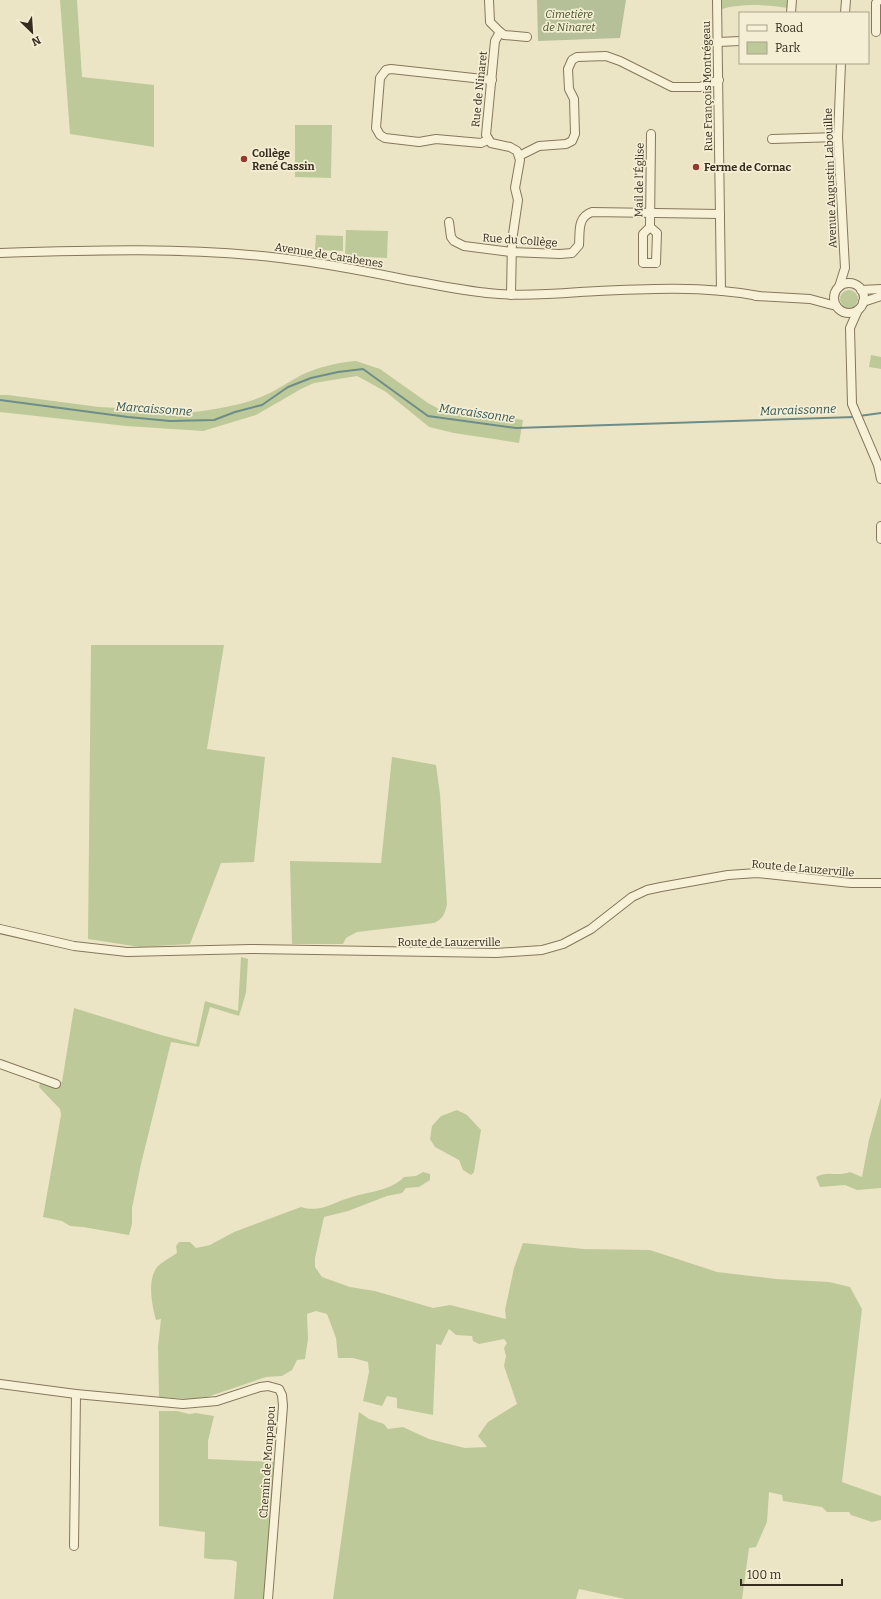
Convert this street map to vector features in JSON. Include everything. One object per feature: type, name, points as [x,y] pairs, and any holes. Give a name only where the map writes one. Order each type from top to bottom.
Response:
[{"type":"street","points":[[489,0],[490,22],[500,32],[504,35],[527,37]]},
{"type":"street","name":"Rue François Montrégeau","points":[[717,0],[721,291]]},
{"type":"street","points":[[791,12],[792,0]]},
{"type":"street","points":[[845,12],[846,0]]},
{"type":"street","points":[[875,32],[876,3],[879,0]]},
{"type":"street","name":"Rue de Ninaret","points":[[500,32],[495,41],[486,130],[488,140],[496,145],[510,147],[520,156]]},
{"type":"street","points":[[718,42],[739,41]]},
{"type":"street","points":[[511,295],[511,252],[518,200],[515,188],[519,176],[520,156],[539,146],[566,144],[572,141],[575,134],[574,99],[569,89],[568,69],[572,60],[577,57],[606,56],[620,61],[672,88],[700,87],[719,80]]},
{"type":"street","name":"Avenue Augustin Labouilhe","points":[[838,289],[845,268],[838,137],[841,64]]},
{"type":"street","points":[[488,140],[481,143],[436,139],[419,142],[385,138],[380,135],[376,128],[380,78],[386,70],[391,69],[492,80]]},
{"type":"street","name":"Mail de l'Église","points":[[650,227],[651,134]]},
{"type":"street","points":[[772,139],[838,137]]},
{"type":"street","name":"Rue du Collège","points":[[449,222],[450,237],[464,246],[511,252],[560,254],[572,253],[579,245],[580,223],[582,219],[592,212],[720,214]]},
{"type":"street","name":"Avenue de Carabenes","points":[[0,253],[138,250],[249,255],[336,266],[454,288],[511,295],[678,289],[741,292],[759,296]]},
{"type":"street","name":"Avenue Augustin Labouilhe","points":[[845,268],[858,287]]},
{"type":"street","points":[[850,328],[834,298],[838,289],[849,284],[858,287],[881,289]]},
{"type":"street","points":[[858,287],[864,296],[863,302],[850,328],[851,394],[854,410],[878,465],[881,479]]},
{"type":"street","name":"Avenue de Carabenes","points":[[810,299],[826,296],[838,289]]},
{"type":"street","name":"Avenue de Carabenes","points":[[653,290],[678,293],[810,299],[839,308]]},
{"type":"street","points":[[863,302],[881,296]]},
{"type":"street","points":[[839,308],[852,313],[858,310]]},
{"type":"street","points":[[881,526],[881,539]]},
{"type":"street","name":"Route de Lauzerville","points":[[0,929],[74,946],[127,952],[245,949],[496,954],[548,948],[563,944],[582,935],[622,903],[639,893],[661,887],[728,875],[770,874],[850,884],[881,883]]},
{"type":"street","points":[[0,1064],[56,1084]]},
{"type":"street","name":"Chemin de Monpapou","points":[[0,1384],[155,1402],[198,1404],[217,1401],[260,1387],[268,1386],[278,1389],[282,1395],[283,1406],[268,1599]]},
{"type":"street","points":[[74,1546],[76,1394]]},
{"type":"green space","points":[[60,0],[77,0],[82,77],[154,85],[154,147],[70,134]]},
{"type":"green space","name":"Cimetière de Ninaret","points":[[537,0],[626,0],[620,38],[538,41]]},
{"type":"green space","points":[[722,0],[789,0],[788,8],[755,5],[722,9]]},
{"type":"green space","points":[[295,125],[332,125],[331,178],[295,177]]},
{"type":"green space","points":[[346,230],[388,231],[387,258],[345,256]]},
{"type":"green space","points":[[316,235],[343,236],[343,251],[315,250]]},
{"type":"green space","points":[[845,290],[853,290],[858,295],[856,306],[853,308],[845,308],[840,303],[840,295]]},
{"type":"green space","points":[[871,355],[881,357],[881,369],[869,367]]},
{"type":"green space","points":[[356,361],[380,369],[428,403],[441,410],[484,418],[502,415],[523,420],[519,443],[454,433],[429,427],[386,392],[357,376],[314,383],[256,415],[203,431],[126,426],[0,412],[0,395],[99,407],[193,412],[203,411],[233,406],[261,397],[316,369],[333,364]]},
{"type":"green space","points":[[91,645],[224,645],[207,749],[265,757],[254,862],[221,863],[190,944],[140,947],[88,939]]},
{"type":"green space","points":[[392,757],[436,765],[440,794],[447,904],[443,916],[440,920],[434,923],[357,932],[346,938],[343,944],[292,944],[290,861],[381,863]]},
{"type":"green space","points":[[241,957],[248,959],[246,993],[239,1016],[210,1007],[199,1047],[171,1042],[141,1164],[132,1208],[132,1224],[129,1235],[70,1226],[62,1221],[43,1217],[61,1115],[60,1109],[39,1087],[42,1075],[62,1082],[74,1008],[161,1035],[196,1044],[205,1001],[238,1011]]},
{"type":"green space","points":[[881,1097],[881,1188],[857,1190],[845,1185],[820,1187],[816,1177],[824,1174],[841,1174],[850,1172],[862,1177],[869,1140]]},
{"type":"green space","points":[[457,1110],[467,1115],[481,1130],[474,1172],[471,1175],[463,1170],[459,1160],[435,1147],[430,1139],[432,1126],[441,1116]]},
{"type":"green space","points":[[423,1172],[430,1174],[430,1180],[419,1187],[406,1188],[402,1193],[387,1196],[348,1211],[324,1217],[315,1258],[315,1267],[322,1277],[350,1287],[375,1291],[433,1308],[450,1305],[506,1319],[505,1310],[514,1268],[523,1243],[584,1249],[650,1250],[717,1272],[776,1279],[829,1282],[850,1287],[862,1309],[842,1482],[881,1496],[881,1520],[872,1522],[851,1515],[849,1512],[827,1512],[822,1507],[783,1501],[782,1495],[769,1492],[767,1522],[756,1547],[749,1548],[742,1599],[625,1599],[579,1589],[576,1599],[333,1599],[359,1412],[369,1419],[384,1424],[388,1429],[403,1427],[429,1439],[465,1448],[487,1447],[478,1436],[488,1422],[517,1404],[504,1366],[506,1356],[504,1348],[507,1343],[504,1339],[479,1344],[473,1341],[472,1336],[456,1335],[449,1329],[441,1345],[436,1344],[433,1415],[397,1408],[397,1398],[387,1396],[382,1406],[363,1401],[369,1372],[368,1362],[353,1358],[338,1358],[336,1338],[327,1314],[316,1311],[307,1314],[308,1339],[305,1359],[297,1360],[292,1370],[282,1376],[266,1377],[207,1397],[188,1399],[159,1397],[158,1347],[161,1319],[156,1320],[153,1307],[151,1292],[152,1277],[159,1265],[177,1253],[176,1246],[179,1242],[190,1242],[196,1248],[210,1245],[234,1232],[301,1207],[314,1209],[326,1207],[343,1200],[392,1186],[404,1177],[416,1176]]},
{"type":"green space","points":[[159,1411],[177,1411],[189,1414],[196,1413],[214,1416],[208,1441],[208,1459],[274,1462],[266,1599],[234,1599],[237,1562],[204,1558],[205,1532],[159,1526]]},
{"type":"waterway","name":"Marcaissonne","points":[[0,400],[170,421],[214,420],[235,412],[262,405],[288,387],[311,378],[338,372],[363,369],[428,416],[516,428],[855,417]]},
{"type":"waterway","name":"Marcaissonne","points":[[859,416],[881,413]]},
{"type":"place","name":"Collège René Cassin","points":[[244,159]]},
{"type":"place","name":"Ferme de Cornac","points":[[696,167]]}]
